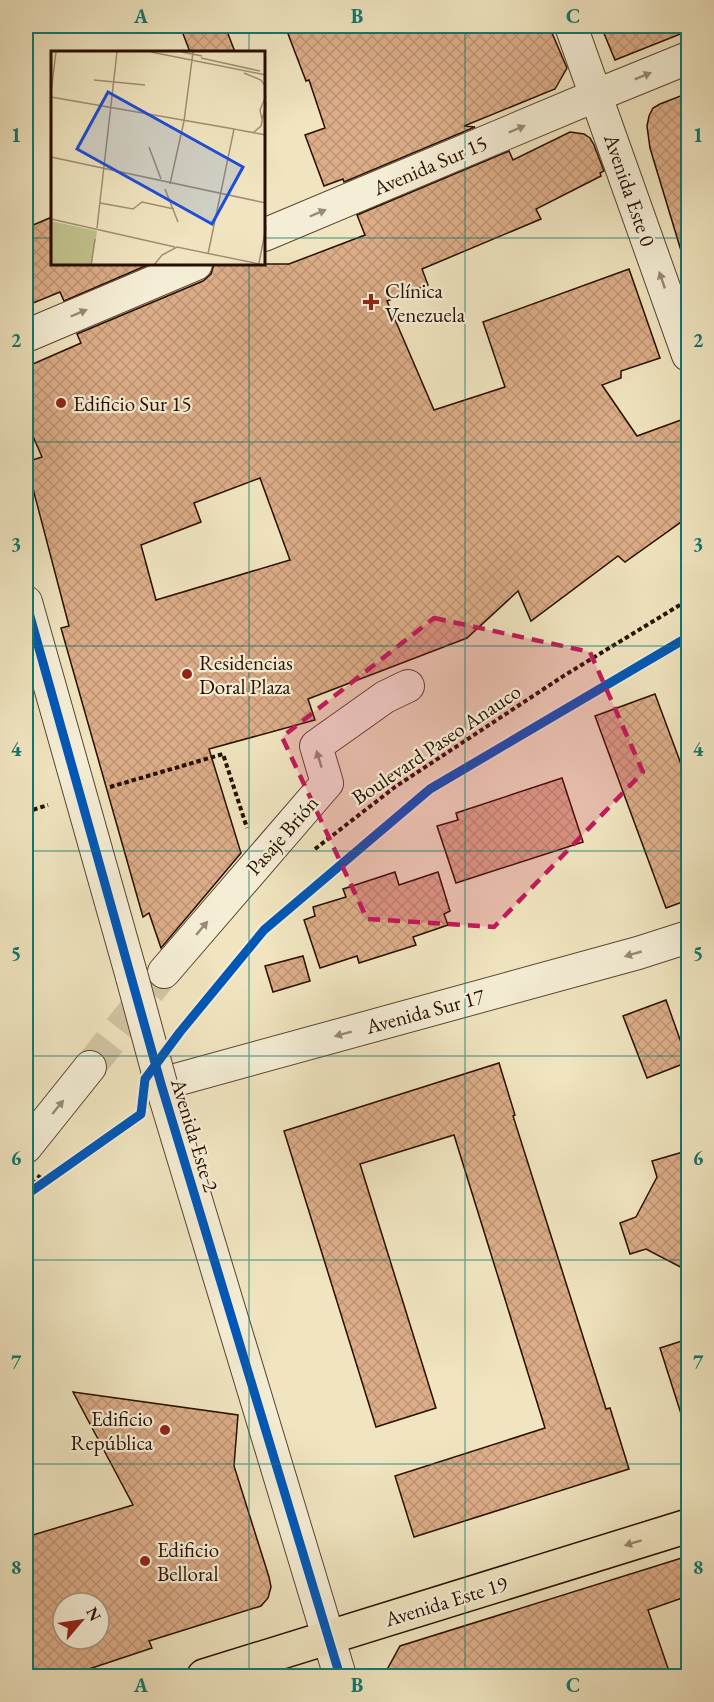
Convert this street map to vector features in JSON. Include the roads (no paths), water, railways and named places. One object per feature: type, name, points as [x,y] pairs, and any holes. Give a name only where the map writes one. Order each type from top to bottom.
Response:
[{"type":"main road","name":"Avenida Este 19","points":[[204,1677],[688,1526]]},
{"type":"street","name":"Avenida Este 0","points":[[571,26],[688,355]]},
{"type":"street","name":"Avenida Sur 15","points":[[266,234],[688,58]]},
{"type":"street","points":[[26,336],[191,266]]},
{"type":"street","name":"Avenida Este 2","points":[[26,602],[161,1084],[340,1677]]},
{"type":"street","name":"Pasaje Brión","points":[[164,972],[327,783],[316,746],[385,697],[408,686]]},
{"type":"street","name":"Avenida Sur 17","points":[[161,1084],[638,953],[688,936]]},
{"type":"street","points":[[38,1166],[90,1067]]},
{"type":"tunnel","points":[[90,1067],[164,972]]},
{"type":"place","name":"Clínica Venezuela","points":[[371,302]]},
{"type":"place","name":"Edificio Sur 15","points":[[61,403]]},
{"type":"place","name":"Residencias Doral Plaza","points":[[187,674]]},
{"type":"place","name":"Edificio República","points":[[165,1430]]},
{"type":"place","name":"Edificio Belloral","points":[[145,1561]]}]
